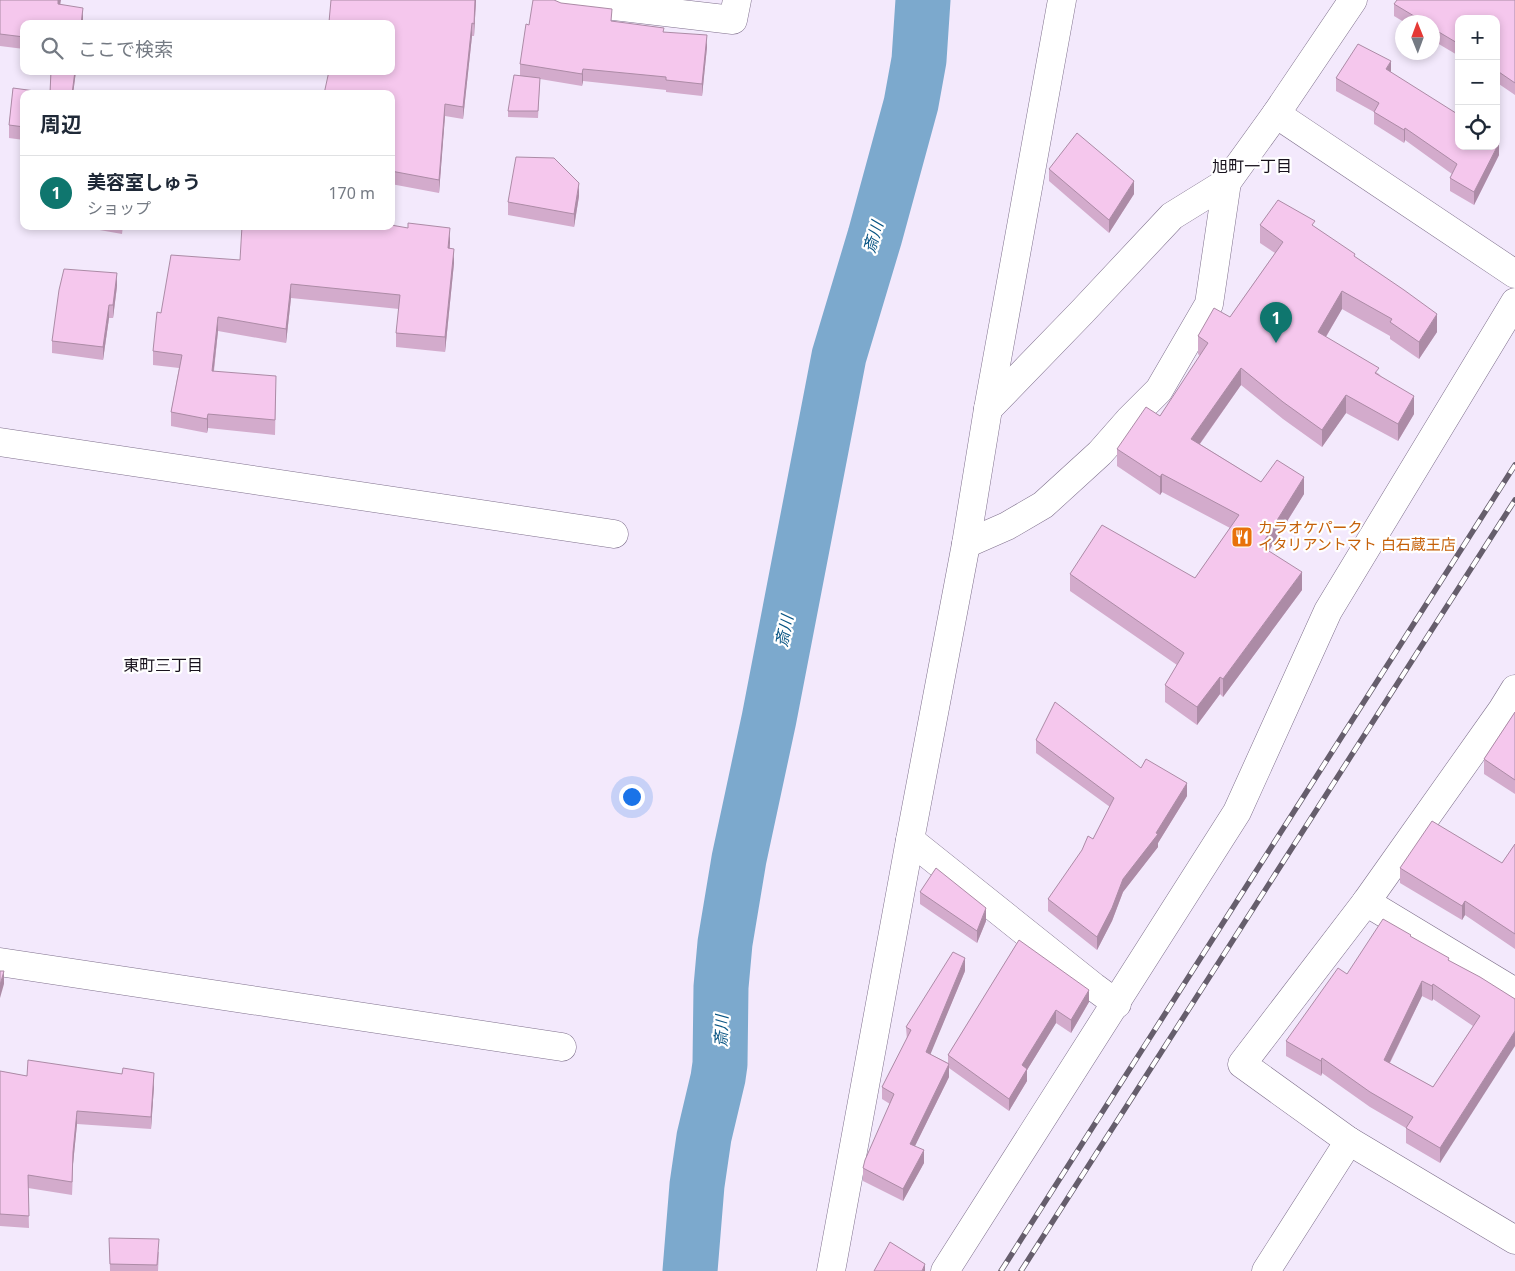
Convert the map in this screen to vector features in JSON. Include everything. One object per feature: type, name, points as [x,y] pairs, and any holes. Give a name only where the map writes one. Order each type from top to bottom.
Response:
[{"type":"street","points":[[563,0],[733,20],[736,0]]},
{"type":"street","points":[[831,1271],[966,544],[988,410],[1062,0]]},
{"type":"street","points":[[988,410],[1172,216],[1227,182],[1276,114],[1353,0]]},
{"type":"street","points":[[1276,114],[1515,274]]},
{"type":"street","points":[[966,544],[1007,526],[1043,505],[1100,453],[1159,390],[1210,304],[1227,182]]},
{"type":"street","points":[[945,1271],[1238,812],[1328,611],[1515,302]]},
{"type":"street","points":[[0,442],[614,534]]},
{"type":"street","points":[[1511,705],[1366,902],[1242,1064],[1349,1140],[1515,1240]]},
{"type":"street","points":[[910,840],[1116,1004]]},
{"type":"street","points":[[1366,902],[1515,992]]},
{"type":"street","points":[[0,962],[562,1046]]},
{"type":"street","points":[[1266,1271],[1349,1140]]},
{"type":"building","points":[[0,0],[58,0],[58,4],[83,8],[82,20],[20,20],[20,36],[0,34]]},
{"type":"building","points":[[331,0],[475,0],[474,24],[472,23],[463,107],[445,104],[439,180],[395,172],[395,90],[325,90],[328,75],[395,75],[395,20],[329,20]]},
{"type":"building","points":[[533,0],[554,0],[561,3],[612,9],[611,21],[664,28],[663,32],[707,35],[702,84],[666,80],[666,77],[583,69],[582,74],[520,64],[526,24],[529,25]]},
{"type":"building","points":[[1397,0],[1515,0],[1515,83],[1500,73],[1500,15],[1455,15],[1455,42],[1440,33],[1440,15],[1412,15],[1394,4]]},
{"type":"building","points":[[1358,44],[1391,61],[1386,69],[1455,112],[1455,150],[1495,150],[1474,192],[1450,178],[1457,164],[1405,128],[1404,130],[1374,112],[1379,103],[1336,78]]},
{"type":"building","points":[[51,75],[74,75],[73,90],[50,90]]},
{"type":"building","points":[[514,75],[540,78],[538,111],[508,111]]},
{"type":"building","points":[[13,88],[28,90],[20,90],[20,126],[9,125]]},
{"type":"building","points":[[1077,133],[1134,181],[1109,220],[1049,169]]},
{"type":"building","points":[[516,157],[554,158],[579,183],[574,214],[508,202]]},
{"type":"building","points":[[1278,200],[1315,221],[1312,225],[1437,314],[1419,342],[1390,322],[1392,319],[1342,291],[1318,332],[1379,368],[1375,373],[1414,396],[1398,424],[1346,395],[1322,430],[1241,368],[1191,439],[1261,482],[1277,460],[1304,477],[1261,546],[1302,572],[1223,679],[1220,677],[1197,707],[1165,685],[1184,653],[1070,574],[1102,525],[1195,578],[1239,515],[1162,474],[1160,477],[1117,449],[1146,407],[1160,416],[1208,343],[1198,336],[1214,308],[1230,317],[1283,242],[1260,225]]},
{"type":"building","points":[[408,223],[450,228],[448,248],[454,249],[445,337],[396,333],[400,295],[291,284],[286,329],[218,317],[212,371],[276,376],[275,420],[208,414],[207,419],[171,412],[182,355],[153,351],[157,312],[161,313],[171,255],[240,260],[242,230],[395,230],[395,226],[408,228]]},
{"type":"building","points":[[64,269],[117,273],[113,305],[109,305],[103,347],[52,341]]},
{"type":"building","points":[[1055,702],[1141,768],[1146,759],[1187,783],[1156,833],[1158,834],[1123,879],[1112,908],[1097,937],[1048,899],[1082,850],[1088,836],[1093,839],[1114,798],[1036,740]]},
{"type":"building","points":[[1515,712],[1515,780],[1484,759]]},
{"type":"building","points":[[1432,821],[1502,863],[1515,844],[1515,934],[1465,901],[1462,906],[1400,868]]},
{"type":"building","points":[[936,868],[986,908],[977,931],[920,892]]},
{"type":"building","points":[[1383,919],[1515,999],[1515,1031],[1440,1148],[1406,1128],[1413,1117],[1370,1092],[1322,1058],[1321,1061],[1286,1041],[1338,968],[1347,974]],"holes":[[[1422,981],[1432,986],[1433,984],[1480,1016],[1433,1087],[1384,1060]]]},
{"type":"building","points":[[1019,940],[1089,990],[1071,1020],[1056,1010],[1022,1065],[1027,1069],[1009,1099],[948,1055]]},
{"type":"building","points":[[953,952],[965,958],[926,1052],[949,1064],[910,1144],[924,1150],[903,1189],[863,1168],[894,1094],[882,1087],[911,1030],[906,1027]]},
{"type":"building","points":[[0,971],[4,971],[0,985]]},
{"type":"building","points":[[28,1060],[122,1074],[123,1068],[154,1073],[151,1117],[77,1111],[72,1182],[28,1175],[29,1216],[0,1214],[0,1071],[27,1076]]},
{"type":"building","points":[[109,1238],[159,1239],[157,1265],[110,1264]]},
{"type":"building","points":[[890,1242],[925,1264],[922,1271],[874,1271]]},
{"type":"waterway","name":"斎川","points":[[690,1271],[697,1185],[704,1137],[720,1064],[721,987],[725,943],[739,859],[769,719],[839,356],[875,236],[911,104],[919,60],[923,0]]},
{"type":"railway","points":[[1001,1271],[1515,465]]},
{"type":"railway","points":[[1021,1271],[1515,500]]},
{"type":"place","name":"美容室しゅう","points":[[1276,343]]},
{"type":"place","name":"カラオケパーク イタリアントマト 白石蔵王店","points":[[1242,537]]},
{"type":"district","name":"旭町一丁目","points":[[1252,166]]},
{"type":"district","name":"東町三丁目","points":[[163,665]]}]
